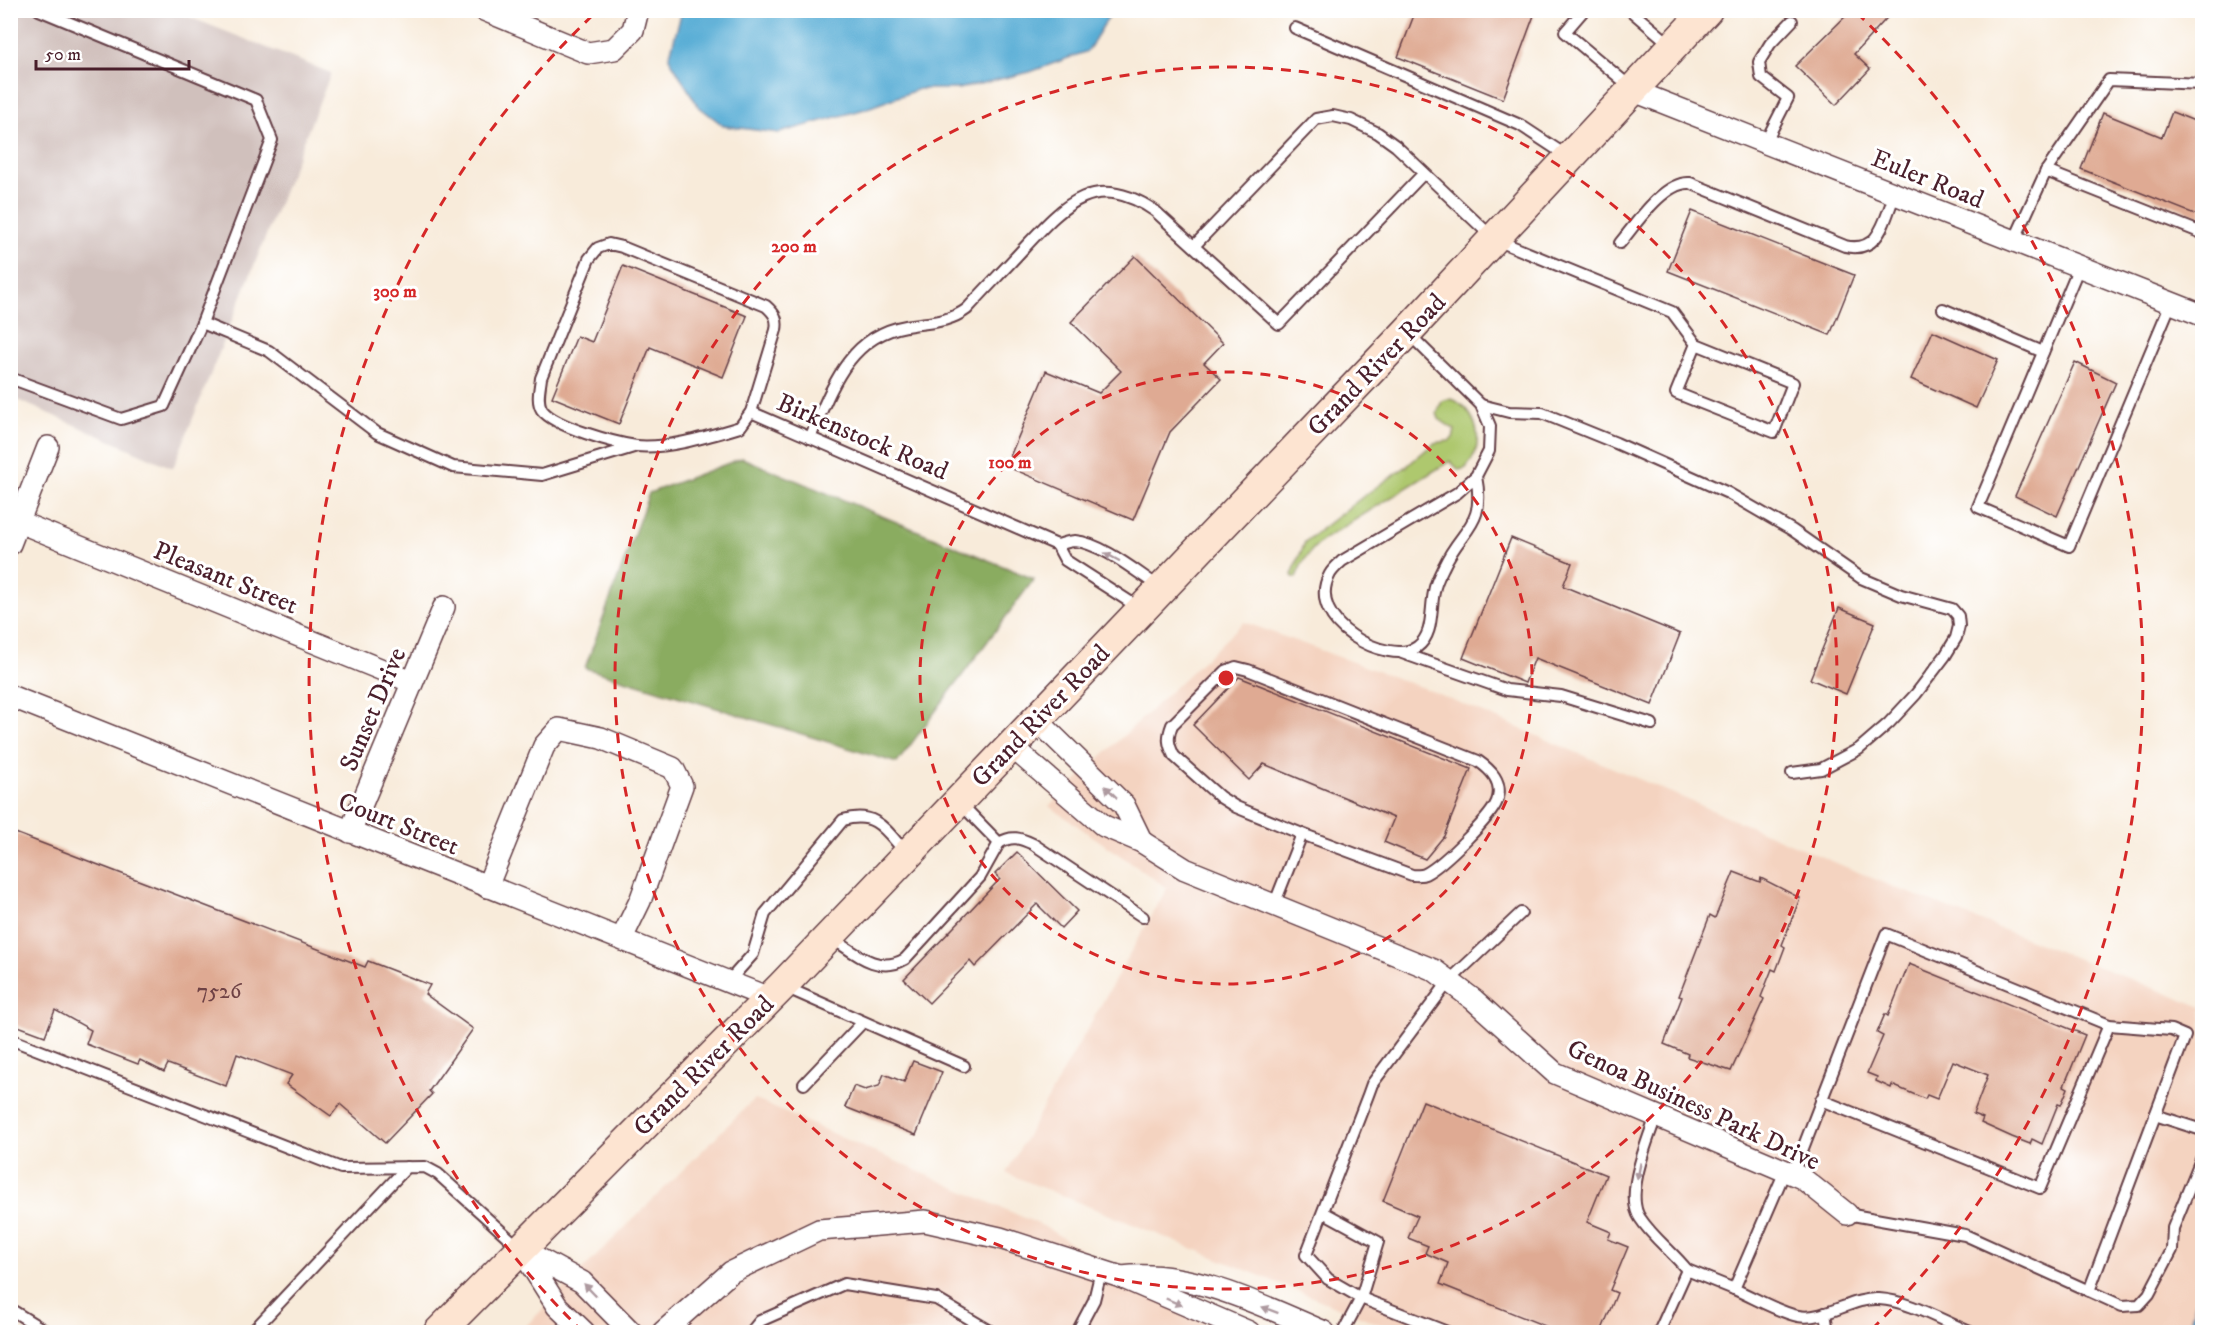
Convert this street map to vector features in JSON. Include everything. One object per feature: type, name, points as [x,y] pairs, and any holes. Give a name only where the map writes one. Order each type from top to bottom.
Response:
[{"type":"main road","name":"Grand River Road","points":[[439,1332],[776,992],[1407,332],[1634,91],[1707,10]]},
{"type":"street","points":[[484,10],[588,53],[614,49],[633,30],[638,10]]},
{"type":"street","name":"Euler Road","points":[[1634,91],[2202,315]]},
{"type":"street","points":[[10,544],[48,447]]},
{"type":"street","name":"Pleasant Street","points":[[19,522],[412,682]]},
{"type":"street","name":"Sunset Drive","points":[[350,832],[444,607]]},
{"type":"street","name":"Court Street","points":[[10,696],[728,982],[776,992]]},
{"type":"street","points":[[1036,719],[1124,805],[1142,842]]},
{"type":"street","points":[[487,887],[544,746],[559,729],[601,738],[673,768],[682,786],[640,901],[622,938]]},
{"type":"street","name":"Genoa Business Park Drive","points":[[1011,746],[1104,826],[1142,842],[1185,869],[1434,970],[1555,1073],[1802,1178],[1848,1214]]},
{"type":"street","points":[[663,1332],[731,1272],[819,1230],[925,1221],[1000,1238],[1111,1274],[1249,1332]]},
{"type":"street","points":[[521,1249],[557,1306],[584,1332]]},
{"type":"street","points":[[521,1249],[582,1282],[631,1332]]},
{"type":"street","points":[[1111,1274],[1147,1274],[1193,1282],[1324,1332]]},
{"type":"lane","points":[[10,378],[121,419],[164,406],[202,323],[272,140],[256,100],[39,10]]},
{"type":"lane","points":[[1584,10],[1565,32],[1634,91]]},
{"type":"lane","points":[[1630,10],[1674,48]]},
{"type":"lane","points":[[1765,143],[1788,98],[1761,77],[1759,62],[1770,44],[1792,21]]},
{"type":"lane","points":[[1295,28],[1520,126],[1570,158]]},
{"type":"lane","points":[[2014,241],[2046,171],[2109,80],[2202,84]]},
{"type":"lane","points":[[1194,246],[1316,119],[1333,116],[1378,133],[1494,239],[1672,312],[1696,344],[1794,383],[1774,432],[1676,393],[1696,344]]},
{"type":"lane","points":[[2046,171],[2202,233]]},
{"type":"lane","points":[[810,438],[838,375],[852,355],[870,339],[896,328],[944,321],[957,316],[967,309],[1059,210],[1083,196],[1113,192],[1135,198],[1194,246],[1280,324],[1424,173]]},
{"type":"lane","points":[[1620,243],[1669,187],[1680,182],[1690,183],[1845,246],[1858,249],[1869,245],[1878,235],[1895,194]]},
{"type":"lane","points":[[202,323],[269,351],[377,433],[453,467],[542,475],[637,446],[672,442],[740,427],[751,412],[776,330],[778,321],[773,312],[622,247],[609,244],[598,248],[589,259],[541,378],[539,394],[541,408],[552,419],[593,435],[637,446]]},
{"type":"lane","points":[[2079,267],[1978,507],[2069,546],[2171,303]]},
{"type":"lane","points":[[1943,309],[2043,352]]},
{"type":"lane","points":[[1407,332],[1481,405],[1490,426],[1489,451],[1476,476],[1457,492],[1342,561],[1330,575],[1325,595],[1329,612],[1339,627],[1366,644],[1402,653],[1507,690],[1561,696],[1652,724]]},
{"type":"lane","points":[[1481,405],[1509,412],[1542,413],[1616,443],[1728,493],[1792,530],[1861,578],[1901,595],[1952,609],[1958,615],[1959,626],[1956,639],[1916,694],[1889,723],[1859,749],[1821,770],[1792,773]]},
{"type":"lane","name":"Birkenstock Road","points":[[751,412],[1057,545],[1075,541],[1118,559],[1151,599]]},
{"type":"lane","points":[[1402,653],[1418,647],[1428,633],[1434,591],[1444,564],[1473,525],[1478,511],[1479,492],[1476,476]]},
{"type":"lane","name":"Birkenstock Road","points":[[1057,545],[1065,560],[1151,599]]},
{"type":"lane","points":[[1236,668],[1248,670],[1478,761],[1490,769],[1498,783],[1498,799],[1491,813],[1436,867],[1423,875],[1412,875],[1302,834],[1236,807],[1220,797],[1174,756],[1169,747],[1167,737],[1172,726],[1226,671],[1236,668]]},
{"type":"lane","points":[[958,801],[999,843]]},
{"type":"lane","points":[[728,982],[753,954],[765,914],[843,820],[861,815],[878,822],[908,854]]},
{"type":"lane","points":[[1274,905],[1302,834]]},
{"type":"lane","points":[[829,936],[870,962],[895,965],[906,959],[980,877],[999,843],[1007,838],[1018,837],[1033,844],[1143,917]]},
{"type":"lane","points":[[1447,1332],[1361,1298],[1328,1279],[1306,1255],[1372,1084],[1449,981],[1521,913]]},
{"type":"lane","points":[[1734,1289],[1821,1100],[1886,934],[2109,1025],[2171,1030],[2185,1036],[2089,1291]]},
{"type":"lane","points":[[776,992],[862,1023],[964,1066]]},
{"type":"lane","points":[[804,1084],[862,1023]]},
{"type":"lane","points":[[1821,1100],[2040,1188],[2109,1025]]},
{"type":"lane","points":[[10,1039],[341,1168],[425,1167],[438,1174],[521,1249]]},
{"type":"lane","points":[[2155,1114],[2202,1130]]},
{"type":"lane","points":[[1656,1116],[1639,1166],[1634,1201],[1638,1217],[1687,1270],[1799,1317],[1825,1313],[1850,1303],[1879,1299],[1904,1304],[1970,1332]]},
{"type":"lane","points":[[1848,1214],[1965,1235],[2122,1306],[2139,1305],[2149,1294],[2172,1250],[2173,1228],[2202,1157]]},
{"type":"lane","points":[[252,1332],[407,1167]]},
{"type":"lane","points":[[1323,1212],[1378,1242],[1361,1298],[1343,1332]]},
{"type":"lane","points":[[1659,1332],[1687,1270]]},
{"type":"lane","points":[[1077,1332],[1111,1274]]},
{"type":"lane","points":[[751,1332],[760,1321],[844,1284],[936,1299],[992,1332]]},
{"type":"lane","points":[[10,1309],[46,1332]]},
{"type":"lane","points":[[1825,1313],[1828,1332]]},
{"type":"shaded area","points":[[11,11],[174,11],[331,73],[173,468],[11,397]]},
{"type":"shaded area","points":[[1244,622],[1434,692],[1886,884],[2202,1007],[2202,1332],[1399,1332],[1006,1173],[1167,888],[1049,806]]},
{"type":"shaded area","points":[[754,1099],[1043,1226],[1218,1332],[520,1332]]},
{"type":"green space","points":[[1451,398],[1468,412],[1476,430],[1476,449],[1466,468],[1459,470],[1450,461],[1324,539],[1307,556],[1294,578],[1292,575],[1305,542],[1365,495],[1407,466],[1434,443],[1449,441],[1453,438],[1455,430],[1439,419],[1437,413],[1442,401]]},
{"type":"green space","points":[[742,458],[1034,579],[897,763],[585,668],[649,493]]},
{"type":"water","points":[[682,10],[1112,11],[1088,51],[1030,72],[958,89],[919,89],[865,109],[779,133],[724,126],[698,106],[669,58]]},
{"type":"water","points":[[2202,1294],[2202,1332],[2187,1332],[2195,1304]]},
{"type":"building","points":[[1416,10],[1536,10],[1503,99],[1398,57]]},
{"type":"building","points":[[1852,10],[1894,10],[1854,54],[1870,69],[1836,105],[1795,66]]},
{"type":"building","points":[[2172,112],[2202,124],[2202,217],[2081,169],[2103,113],[2162,137]]},
{"type":"building","points":[[1692,211],[1854,275],[1830,335],[1668,271]]},
{"type":"building","points":[[1135,256],[1223,343],[1204,363],[1221,379],[1170,432],[1133,520],[1006,466],[1046,371],[1099,393],[1121,371],[1071,322]]},
{"type":"building","points":[[623,266],[747,316],[723,377],[650,347],[619,424],[552,397],[577,336],[592,342]]},
{"type":"building","points":[[1933,331],[1998,360],[1976,408],[1911,379]]},
{"type":"building","points":[[2075,362],[2116,382],[2057,516],[2015,496]]},
{"type":"building","points":[[1511,538],[1572,563],[1563,586],[1680,634],[1652,705],[1535,658],[1525,683],[1463,658]]},
{"type":"building","points":[[1839,608],[1875,623],[1846,694],[1810,679]]},
{"type":"building","points":[[1239,677],[1471,769],[1444,836],[1425,859],[1384,842],[1394,818],[1264,764],[1249,780],[1193,725]]},
{"type":"building","points":[[10,831],[365,967],[368,961],[430,985],[425,994],[473,1029],[429,1091],[432,1094],[385,1143],[340,1104],[331,1116],[286,1084],[292,1075],[237,1054],[226,1086],[168,1064],[164,1072],[140,1060],[138,1064],[86,1044],[91,1030],[55,1010],[45,1036],[10,1023]]},
{"type":"building","points":[[1017,852],[1077,911],[1061,928],[1037,904],[975,967],[970,961],[929,1003],[904,979],[1000,879],[995,874]]},
{"type":"building","points":[[1734,872],[1760,882],[1761,878],[1800,898],[1782,945],[1785,947],[1776,971],[1772,969],[1761,997],[1764,999],[1731,1071],[1687,1057],[1688,1054],[1664,1044],[1682,997],[1679,996],[1710,915],[1715,918]]},
{"type":"building","points":[[1909,964],[2085,1035],[2064,1086],[2068,1088],[2061,1105],[2058,1104],[2042,1144],[2032,1139],[2030,1144],[2012,1137],[1981,1123],[1983,1118],[1973,1114],[1988,1075],[1953,1061],[1937,1099],[1927,1095],[1925,1099],[1892,1085],[1891,1088],[1876,1081],[1877,1077],[1867,1073],[1883,1036],[1877,1033],[1885,1014],[1888,1016]]},
{"type":"building","points":[[913,1061],[942,1072],[916,1135],[845,1107],[854,1086],[865,1090],[879,1086],[884,1074],[904,1082]]},
{"type":"building","points":[[1423,1101],[1606,1175],[1587,1222],[1611,1232],[1608,1239],[1628,1247],[1610,1290],[1617,1293],[1601,1332],[1560,1332],[1440,1284],[1448,1263],[1425,1253],[1428,1246],[1408,1238],[1418,1216],[1383,1201]]}]
